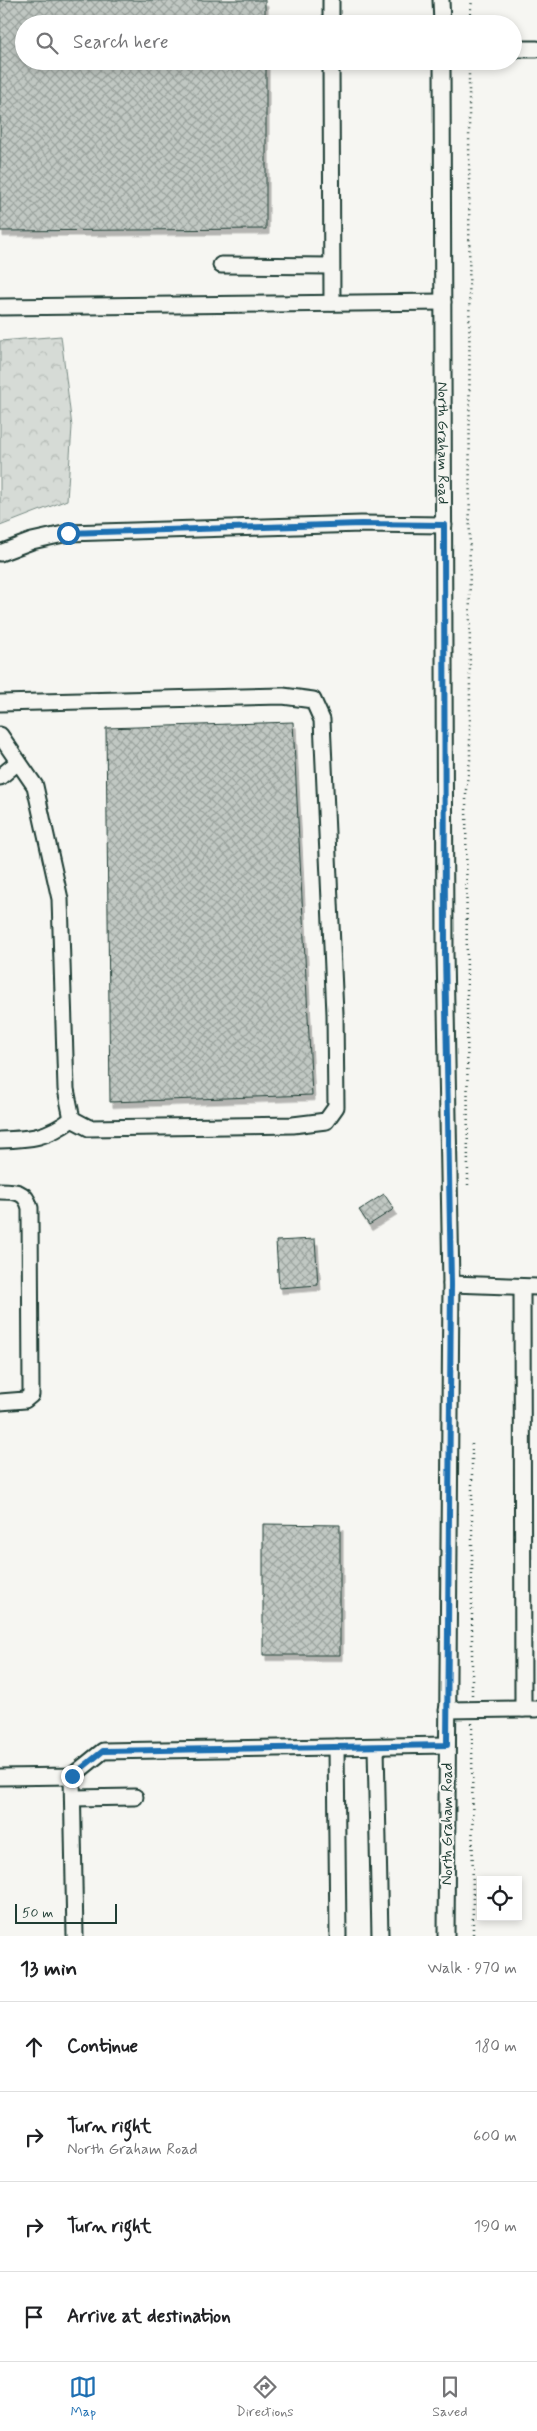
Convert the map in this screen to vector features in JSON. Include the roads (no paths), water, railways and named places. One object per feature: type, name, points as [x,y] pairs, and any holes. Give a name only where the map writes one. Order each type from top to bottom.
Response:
[{"type":"street","points":[[331,0],[331,15]]},
{"type":"street","points":[[442,0],[442,15]]},
{"type":"street","points":[[522,49],[537,49]]},
{"type":"street","points":[[331,70],[332,304]]},
{"type":"street","name":"North Graham Road","points":[[442,70],[445,952],[451,1284],[446,1936]]},
{"type":"street","points":[[221,265],[331,266]]},
{"type":"street","points":[[0,307],[443,302]]},
{"type":"street","points":[[0,553],[32,541],[68,533],[361,524],[444,525]]},
{"type":"street","points":[[0,703],[283,696],[313,700],[322,720],[335,1014],[336,1107],[326,1121],[293,1125],[89,1128],[72,1119]]},
{"type":"street","points":[[0,735],[35,786],[60,899],[66,1089],[72,1119]]},
{"type":"street","points":[[0,777],[18,762]]},
{"type":"street","points":[[0,1140],[31,1140],[54,1132],[72,1119]]},
{"type":"street","points":[[0,1191],[15,1191],[23,1194],[29,1200],[31,1360],[31,1395],[25,1400],[0,1402]]},
{"type":"street","points":[[447,1710],[530,1709],[530,1287],[451,1284]]},
{"type":"street","points":[[0,1777],[72,1776],[103,1751],[447,1745]]},
{"type":"street","points":[[376,1747],[380,1936]]},
{"type":"street","points":[[336,1748],[338,1936]]},
{"type":"street","points":[[72,1776],[75,1936]]},
{"type":"street","points":[[73,1798],[135,1797]]}]
